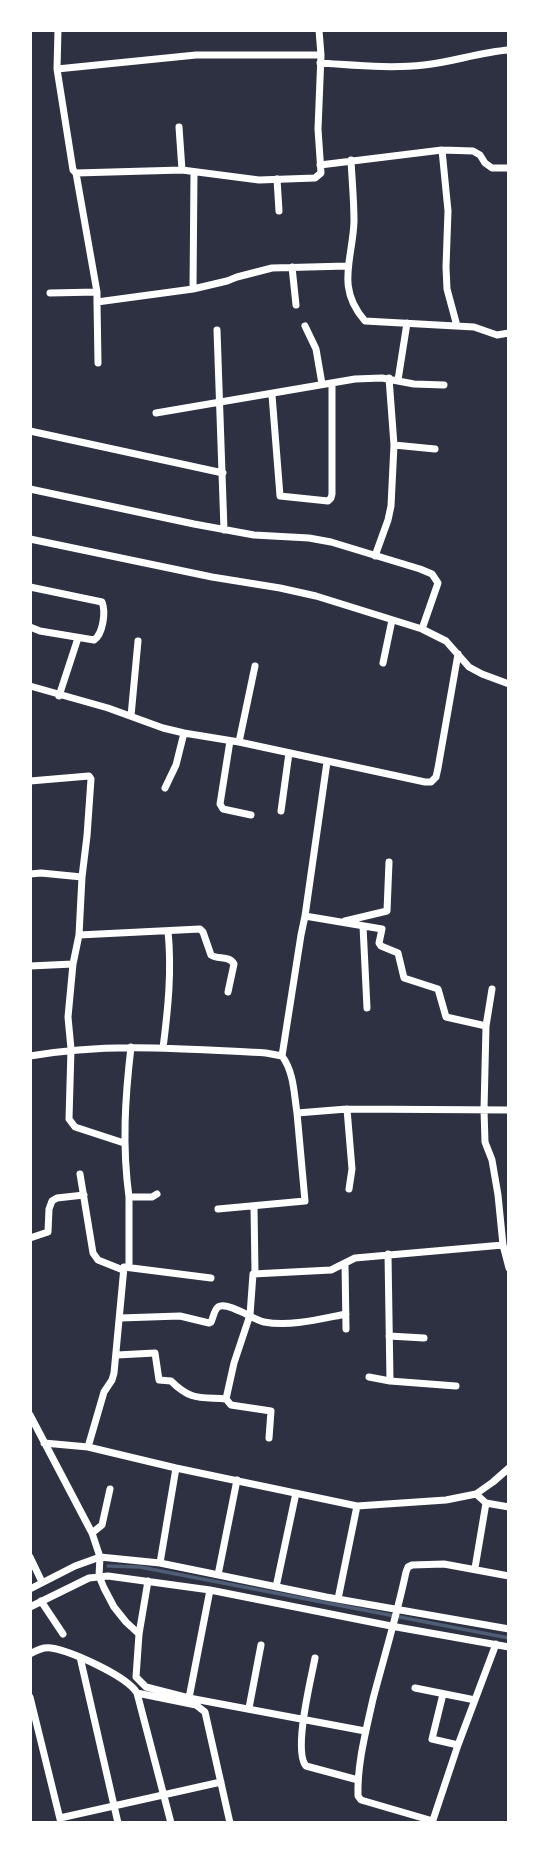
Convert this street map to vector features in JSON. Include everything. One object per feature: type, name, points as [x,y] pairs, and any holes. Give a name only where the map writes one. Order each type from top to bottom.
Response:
[{"type":"street","points":[[58,30],[57,69],[97,292],[98,363]]},
{"type":"street","points":[[76,173],[182,170],[259,180],[318,177],[321,173],[318,129],[319,30]]},
{"type":"street","points":[[57,69],[197,55],[424,65],[485,52],[509,50]]},
{"type":"street","points":[[179,127],[182,170]]},
{"type":"street","points":[[320,165],[442,150],[473,151],[492,167],[509,167]]},
{"type":"street","points":[[442,150],[448,211],[447,289],[457,326]]},
{"type":"street","points":[[351,160],[354,219],[353,242],[347,266],[348,286],[352,302],[365,321],[474,327],[497,335],[509,333]]},
{"type":"street","points":[[193,289],[194,172]]},
{"type":"street","points":[[277,179],[278,211]]},
{"type":"street","points":[[97,302],[193,289],[256,271],[347,266]]},
{"type":"street","points":[[292,267],[296,305]]},
{"type":"street","points":[[50,293],[97,292]]},
{"type":"street","points":[[375,556],[391,506],[393,379],[407,323]]},
{"type":"street","points":[[305,326],[316,349],[323,384]]},
{"type":"street","points":[[217,330],[224,530]]},
{"type":"street","points":[[156,413],[355,379],[393,379],[415,384],[444,385]]},
{"type":"street","points":[[272,395],[281,496],[328,501],[332,494],[332,383]]},
{"type":"street","points":[[30,431],[223,472]]},
{"type":"street","points":[[394,445],[435,449]]},
{"type":"street","points":[[30,489],[224,530],[331,542],[420,569],[432,574],[437,580],[422,629]]},
{"type":"street","points":[[30,539],[212,578],[316,596],[422,629],[446,641],[469,667],[509,684]]},
{"type":"street","points":[[30,587],[104,604],[100,634],[92,640],[30,627]]},
{"type":"street","points":[[383,663],[392,620]]},
{"type":"street","points":[[59,696],[78,638]]},
{"type":"street","points":[[131,716],[138,641]]},
{"type":"street","points":[[30,686],[163,728],[431,782],[438,768],[458,653]]},
{"type":"street","points":[[239,743],[255,666]]},
{"type":"street","points":[[165,789],[176,765],[184,733]]},
{"type":"street","points":[[230,741],[220,804],[223,810],[251,815]]},
{"type":"street","points":[[281,811],[289,753]]},
{"type":"street","points":[[282,1056],[327,762]]},
{"type":"street","points":[[30,781],[91,778],[79,935],[68,1017],[71,1049],[69,1119],[75,1127],[124,1143]]},
{"type":"street","points":[[341,922],[387,911],[389,862]]},
{"type":"street","points":[[30,874],[82,877]]},
{"type":"street","points":[[305,916],[382,929],[379,943],[398,953],[404,978],[438,989],[446,1017],[486,1026]]},
{"type":"street","points":[[363,926],[366,1008]]},
{"type":"street","points":[[79,935],[200,929],[211,955],[233,961],[228,992]]},
{"type":"street","points":[[163,1048],[169,995],[168,931]]},
{"type":"street","points":[[30,966],[73,964]]},
{"type":"street","points":[[492,989],[486,1026],[485,1142],[492,1160],[499,1195],[503,1245],[509,1268]]},
{"type":"street","points":[[88,1447],[104,1392],[112,1380],[117,1355],[126,1269],[129,1197],[124,1107],[131,1047]]},
{"type":"street","points":[[30,1056],[71,1049],[131,1047],[282,1056],[288,1063],[292,1076],[305,1201],[218,1209]]},
{"type":"street","points":[[297,1114],[347,1109],[509,1110]]},
{"type":"street","points":[[347,1109],[352,1169],[349,1189]]},
{"type":"street","points":[[80,1174],[93,1253],[98,1260],[126,1269],[211,1278]]},
{"type":"street","points":[[129,1197],[152,1197],[157,1194]]},
{"type":"street","points":[[30,1238],[48,1232],[52,1200],[84,1195]]},
{"type":"street","points":[[499,1195],[509,1196]]},
{"type":"street","points":[[254,1206],[255,1273]]},
{"type":"street","points":[[226,1399],[234,1363],[250,1315],[251,1276],[255,1273],[331,1270],[355,1258],[503,1245]]},
{"type":"street","points":[[388,1254],[390,1381]]},
{"type":"street","points":[[345,1263],[346,1329]]},
{"type":"street","points":[[120,1318],[180,1316],[209,1323],[216,1309],[221,1306],[263,1322],[306,1322],[346,1314]]},
{"type":"street","points":[[389,1336],[424,1338]]},
{"type":"street","points":[[117,1355],[155,1353],[159,1381],[171,1381],[182,1392],[191,1396],[226,1399],[231,1405],[268,1409],[271,1411],[269,1438]]},
{"type":"street","points":[[369,1377],[456,1386]]},
{"type":"street","points":[[30,1415],[92,1533],[100,1557],[99,1576],[114,1607],[139,1634]]},
{"type":"street","points":[[44,1443],[88,1447],[357,1506],[446,1500],[476,1494],[509,1468]]},
{"type":"street","points":[[160,1563],[176,1468]]},
{"type":"street","points":[[218,1575],[237,1480]]},
{"type":"street","points":[[92,1533],[102,1525],[110,1489]]},
{"type":"street","points":[[275,1587],[296,1493]]},
{"type":"street","points":[[476,1494],[486,1503],[509,1507]]},
{"type":"street","points":[[475,1569],[486,1503]]},
{"type":"street","points":[[338,1599],[357,1506]]},
{"type":"street","points":[[30,1557],[42,1582]]},
{"type":"street","points":[[30,1589],[100,1557],[160,1563],[338,1599],[509,1629]]},
{"type":"street","points":[[496,1644],[429,1822],[361,1800],[358,1796],[358,1780],[365,1731],[408,1567],[444,1564],[509,1576]]},
{"type":"street","points":[[30,1607],[89,1578],[99,1576],[148,1581],[509,1647]]},
{"type":"street","points":[[148,1581],[139,1634],[136,1677],[146,1687],[189,1698],[365,1731]]},
{"type":"street","points":[[189,1698],[209,1593]]},
{"type":"street","points":[[41,1601],[62,1634]]},
{"type":"street","points":[[249,1708],[261,1645]]},
{"type":"street","points":[[30,1654],[47,1648],[80,1657],[118,1676],[134,1688],[171,1823]]},
{"type":"street","points":[[80,1657],[118,1823]]},
{"type":"street","points":[[315,1658],[303,1720],[301,1759],[306,1766],[358,1780]]},
{"type":"street","points":[[415,1688],[475,1700]]},
{"type":"street","points":[[137,1693],[196,1705],[205,1712],[230,1823]]},
{"type":"street","points":[[443,1694],[432,1740],[458,1745]]},
{"type":"street","points":[[30,1698],[61,1821],[221,1782]]},
{"type":"street","points":[[30,1740],[40,1737]]},
{"type":"waterway","points":[[108,1566],[140,1567],[509,1638]]}]
